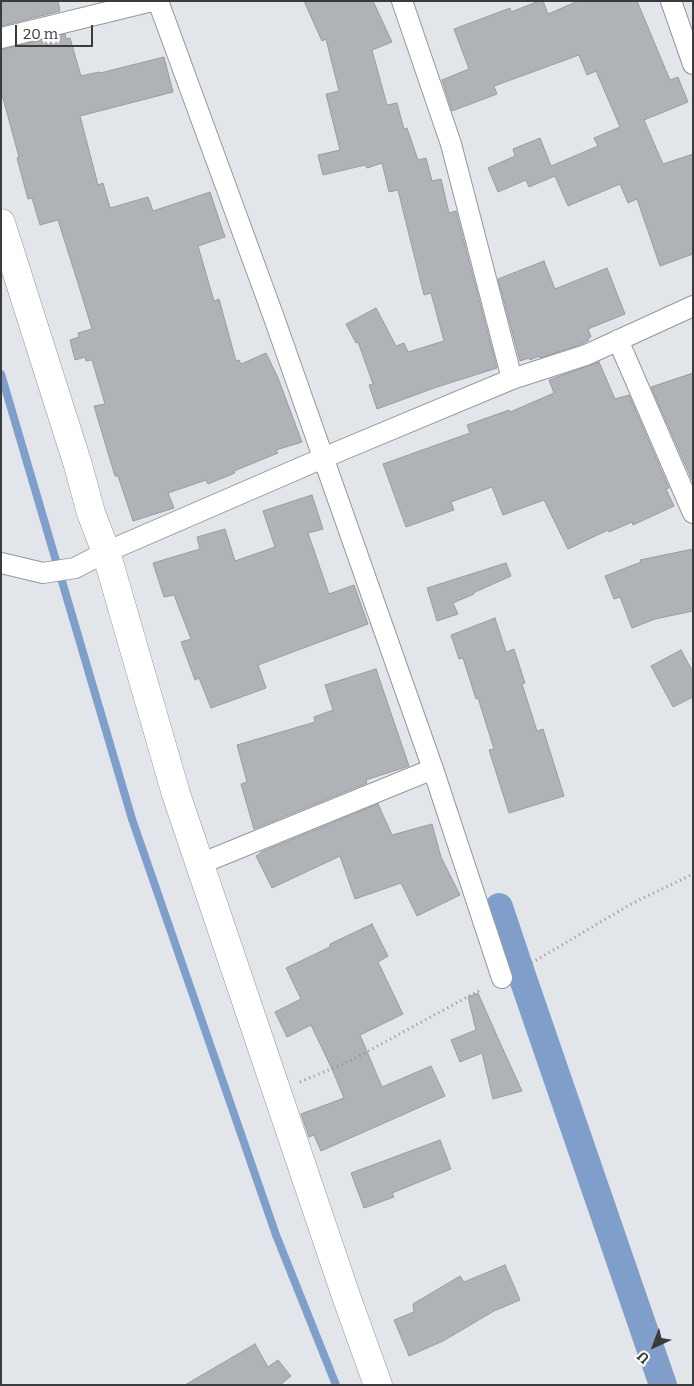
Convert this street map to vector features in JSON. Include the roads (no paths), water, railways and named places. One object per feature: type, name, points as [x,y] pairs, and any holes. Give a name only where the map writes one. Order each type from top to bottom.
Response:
[{"type":"street","points":[[1,38],[152,1]]},
{"type":"street","points":[[158,1],[433,769],[502,978]]},
{"type":"street","points":[[402,1],[450,144],[512,379]]},
{"type":"street","points":[[671,1],[693,64]]},
{"type":"street","points":[[1,223],[78,465],[91,513],[106,552],[176,794],[378,1385]]},
{"type":"street","points":[[1,563],[43,573],[75,568],[106,552],[323,458],[512,379],[586,355],[693,306]]},
{"type":"street","points":[[618,340],[693,513]]},
{"type":"street","points":[[200,864],[433,769]]},
{"type":"waterway","points":[[1,374],[132,819],[276,1235],[336,1385]]},
{"type":"waterway","points":[[499,907],[663,1385]]}]
